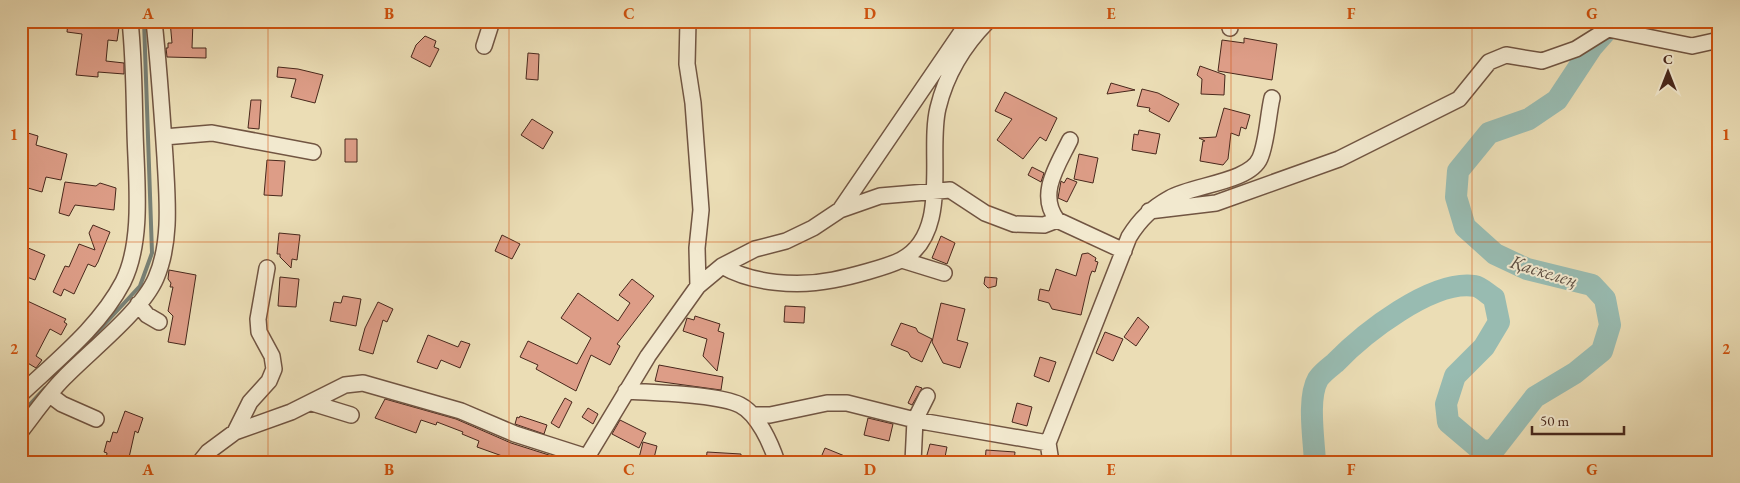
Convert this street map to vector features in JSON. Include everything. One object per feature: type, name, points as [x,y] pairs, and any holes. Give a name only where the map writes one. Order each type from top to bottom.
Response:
[{"type":"street","points":[[21,394],[94,323],[123,281],[133,254],[136,180],[130,21]]},
{"type":"street","points":[[21,431],[63,378],[98,348],[138,304],[156,279],[164,252],[167,202],[161,76],[154,21]]},
{"type":"street","points":[[484,46],[492,21]]},
{"type":"street","points":[[688,21],[687,64],[694,112],[701,210],[697,248],[698,286]]},
{"type":"street","points":[[840,210],[969,21]]},
{"type":"street","points":[[722,266],[750,278],[781,282],[816,283],[845,278],[902,260],[921,241],[927,231],[933,211],[937,111],[943,89],[960,55],[988,21]]},
{"type":"street","points":[[1149,210],[1216,203],[1339,159],[1459,99],[1489,62],[1506,55],[1542,61],[1576,49],[1608,29],[1692,46],[1719,40]]},
{"type":"street","points":[[1051,462],[1048,443],[1124,251],[1138,221],[1149,210],[1172,197],[1246,174],[1260,159],[1272,98]]},
{"type":"street","points":[[164,137],[212,133],[313,152]]},
{"type":"street","points":[[1070,140],[1050,184],[1050,210],[1057,220],[1124,251]]},
{"type":"street","points":[[200,462],[208,452],[234,432],[312,403],[345,385],[362,383],[379,386],[461,411],[515,434],[586,460],[648,356],[698,286],[722,266],[755,249],[786,241],[813,228],[840,210],[880,196],[950,190],[962,196],[985,213],[1014,224],[1044,225],[1057,220]]},
{"type":"street","points":[[902,260],[944,273]]},
{"type":"street","points":[[234,432],[250,402],[269,381],[274,369],[272,356],[259,332],[258,319],[267,268]]},
{"type":"street","points":[[138,304],[147,314],[159,322]]},
{"type":"street","points":[[626,391],[717,400],[740,405],[753,415],[777,462]]},
{"type":"street","points":[[50,395],[62,404],[96,418]]},
{"type":"street","points":[[913,462],[915,420],[927,396]]},
{"type":"street","points":[[312,403],[351,415]]},
{"type":"street","points":[[753,415],[770,415],[827,403],[846,403],[915,420],[1048,443]]},
{"type":"building","points":[[68,21],[120,21],[117,41],[108,40],[106,61],[124,63],[124,74],[98,72],[98,77],[76,75],[82,34],[67,32]]},
{"type":"building","points":[[170,21],[193,21],[192,48],[206,48],[206,58],[167,57],[166,48],[168,48],[168,43],[172,43]]},
{"type":"building","points":[[425,36],[436,41],[434,47],[439,49],[430,67],[411,57],[416,45]]},
{"type":"building","points":[[1244,38],[1277,44],[1272,80],[1218,71],[1222,40],[1244,43]]},
{"type":"building","points":[[528,53],[539,54],[538,80],[526,79]]},
{"type":"building","points":[[1200,66],[1225,75],[1224,95],[1201,94],[1202,79],[1197,75]]},
{"type":"building","points":[[278,67],[298,69],[323,75],[315,103],[291,97],[296,79],[277,77]]},
{"type":"building","points":[[1111,83],[1135,90],[1107,94]]},
{"type":"building","points":[[1142,89],[1158,93],[1179,104],[1169,122],[1149,111],[1150,108],[1137,106]]},
{"type":"building","points":[[1005,92],[1057,118],[1046,141],[1040,137],[1023,159],[997,140],[1012,119],[995,111]]},
{"type":"building","points":[[251,100],[261,100],[259,129],[248,128]]},
{"type":"building","points":[[1224,108],[1250,115],[1246,129],[1241,127],[1239,136],[1231,133],[1228,159],[1223,165],[1200,161],[1203,141],[1205,141],[1199,138],[1216,137]]},
{"type":"building","points":[[532,119],[553,132],[543,149],[521,135]]},
{"type":"building","points":[[1139,130],[1160,134],[1156,154],[1132,150],[1134,134],[1138,135]]},
{"type":"building","points":[[28,133],[38,136],[36,145],[67,154],[61,180],[46,177],[42,192],[21,186],[24,164],[22,161]]},
{"type":"building","points":[[345,139],[357,139],[357,162],[345,162]]},
{"type":"building","points":[[1079,154],[1098,158],[1093,183],[1074,179]]},
{"type":"building","points":[[267,160],[285,161],[282,196],[264,195]]},
{"type":"building","points":[[1032,167],[1044,173],[1041,182],[1028,175]]},
{"type":"building","points":[[1067,178],[1077,182],[1067,202],[1058,198],[1061,181],[1064,183]]},
{"type":"building","points":[[65,182],[96,186],[100,183],[116,188],[114,210],[75,205],[69,216],[59,213]]},
{"type":"building","points":[[93,225],[110,232],[98,262],[95,267],[88,264],[74,294],[64,289],[61,296],[53,292],[65,266],[69,267],[79,244],[95,250],[89,233]]},
{"type":"building","points":[[279,233],[300,235],[297,260],[292,259],[291,268],[280,257],[280,254],[277,254]]},
{"type":"building","points":[[502,235],[520,244],[512,259],[495,251]]},
{"type":"building","points":[[941,236],[955,243],[947,264],[932,258]]},
{"type":"building","points":[[21,245],[45,255],[35,280],[21,275]]},
{"type":"building","points":[[1088,253],[1096,258],[1095,261],[1098,262],[1095,272],[1092,271],[1090,276],[1081,315],[1052,309],[1049,303],[1038,300],[1040,289],[1049,291],[1056,269],[1076,276],[1082,254]]},
{"type":"building","points":[[169,270],[196,275],[185,345],[168,342],[173,316],[168,311],[173,287],[170,287],[171,283],[168,279]]},
{"type":"building","points":[[280,277],[299,279],[296,307],[278,306]]},
{"type":"building","points":[[985,277],[997,278],[996,286],[988,288],[984,284]]},
{"type":"building","points":[[632,279],[654,296],[617,344],[620,346],[610,365],[591,355],[576,391],[536,369],[538,365],[520,357],[528,341],[577,364],[591,338],[561,318],[578,293],[618,321],[630,303],[619,295]]},
{"type":"building","points":[[343,296],[361,299],[356,326],[330,321],[334,302],[341,303]]},
{"type":"building","points":[[21,298],[66,319],[64,322],[67,324],[61,335],[50,329],[36,356],[42,360],[36,368],[21,359]]},
{"type":"building","points":[[378,302],[393,309],[387,322],[383,320],[373,354],[359,350],[365,328]]},
{"type":"building","points":[[941,303],[965,309],[957,340],[968,343],[960,368],[943,363],[932,342]]},
{"type":"building","points":[[785,306],[805,307],[804,323],[784,322]]},
{"type":"building","points":[[695,316],[720,324],[718,331],[724,333],[717,371],[703,356],[707,339],[683,331],[687,318],[694,320]]},
{"type":"building","points":[[1138,317],[1149,327],[1136,346],[1124,337]]},
{"type":"building","points":[[901,323],[916,328],[918,332],[932,339],[922,362],[911,357],[908,352],[891,345]]},
{"type":"building","points":[[1105,332],[1123,339],[1113,361],[1096,353]]},
{"type":"building","points":[[428,335],[458,347],[461,341],[470,344],[460,368],[441,360],[437,369],[417,362]]},
{"type":"building","points":[[1040,357],[1056,362],[1049,382],[1034,376]]},
{"type":"building","points":[[659,365],[723,377],[721,390],[655,381]]},
{"type":"building","points":[[916,386],[922,388],[912,405],[908,403]]},
{"type":"building","points":[[565,398],[572,402],[559,428],[551,423]]},
{"type":"building","points":[[385,399],[456,419],[511,443],[571,462],[503,462],[505,457],[477,447],[479,441],[462,434],[463,432],[437,422],[436,425],[421,420],[416,433],[375,418]]},
{"type":"building","points":[[1017,403],[1032,407],[1027,426],[1012,422]]},
{"type":"building","points":[[588,408],[598,414],[593,424],[582,417]]},
{"type":"building","points":[[125,411],[143,418],[138,433],[135,431],[128,462],[106,460],[107,453],[104,452],[107,441],[110,442],[113,432],[117,433]]},
{"type":"building","points":[[520,416],[547,425],[544,434],[515,424],[517,417],[519,418]]},
{"type":"building","points":[[868,418],[893,424],[889,441],[864,435]]},
{"type":"building","points":[[620,420],[646,433],[639,448],[612,434]]},
{"type":"building","points":[[643,442],[657,446],[653,462],[638,462]]},
{"type":"building","points":[[930,444],[947,447],[944,462],[925,462]]},
{"type":"building","points":[[825,448],[857,461],[857,462],[819,462]]},
{"type":"building","points":[[986,450],[1015,452],[1014,462],[985,462]]},
{"type":"building","points":[[707,452],[741,454],[741,462],[706,462]]},
{"type":"waterway","points":[[64,368],[140,286],[152,253],[144,21]]},
{"type":"waterway","name":"Қаскелең","points":[[1315,462],[1312,408],[1318,379],[1347,351],[1380,324],[1399,311],[1439,291],[1458,286],[1475,286],[1494,298],[1499,322],[1484,347],[1455,376],[1446,404],[1448,422],[1481,450],[1493,451],[1535,397],[1575,373],[1602,351],[1610,325],[1605,299],[1592,285],[1527,269],[1495,254],[1465,227],[1456,197],[1458,171],[1489,133],[1529,119],[1557,100],[1592,47],[1615,21]]},
{"type":"waterway","points":[[21,414],[45,388]]}]
